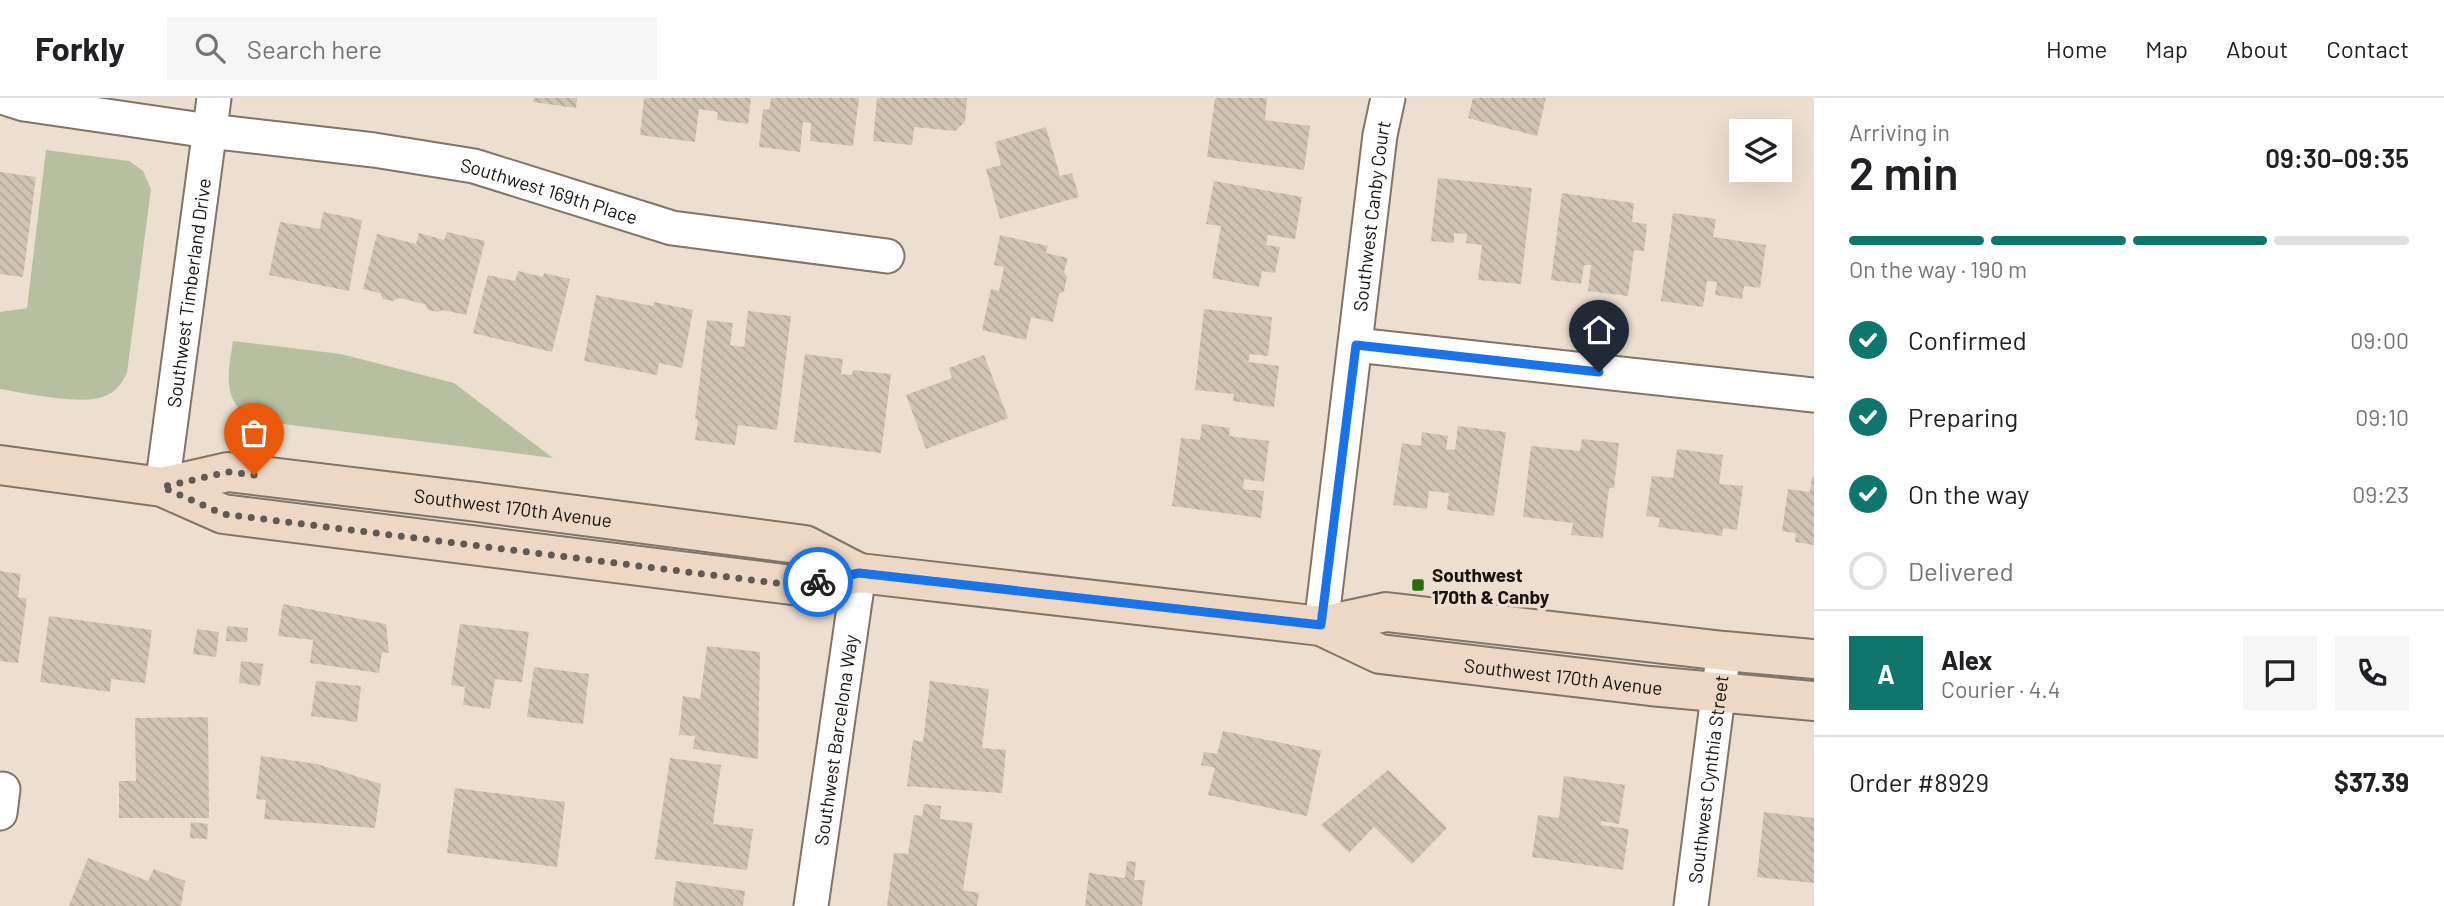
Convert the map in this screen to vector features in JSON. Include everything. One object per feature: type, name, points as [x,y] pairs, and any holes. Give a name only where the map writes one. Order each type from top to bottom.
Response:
[{"type":"main road","name":"Southwest 170th Avenue","points":[[0,465],[162,487],[223,514],[800,586],[859,573],[1321,625],[1386,612],[1814,659]]},
{"type":"main road","name":"Southwest 170th Avenue","points":[[1321,625],[1380,654],[1814,701]]},
{"type":"street","name":"Southwest 169th Place","points":[[5,98],[24,104],[209,131],[374,149],[474,166],[672,228],[887,256]]},
{"type":"street","name":"Southwest Timberland Drive","points":[[162,487],[214,98]]},
{"type":"street","name":"Southwest Canby Court","points":[[1321,625],[1380,135],[1388,98]]},
{"type":"street","points":[[1356,345],[1814,396]]},
{"type":"street","name":"Southwest Barcelona Way","points":[[811,906],[859,573]]},
{"type":"street","name":"Southwest Cynthia Street","points":[[1691,906],[1724,651]]},
{"type":"green space","points":[[46,150],[129,161],[143,171],[151,189],[127,373],[121,384],[112,392],[95,399],[54,398],[0,389],[0,312],[27,308]]},
{"type":"green space","points":[[233,341],[341,354],[454,383],[553,458],[259,421],[246,415],[232,398],[229,365]]},
{"type":"building","points":[[534,98],[577,98],[576,108],[533,102]]},
{"type":"building","points":[[644,98],[751,98],[748,124],[717,120],[718,112],[699,109],[695,142],[640,135]]},
{"type":"building","points":[[771,98],[859,98],[853,146],[810,141],[811,123],[803,122],[800,152],[759,147],[763,109],[769,110]]},
{"type":"building","points":[[877,98],[967,98],[965,122],[955,131],[914,127],[912,145],[873,141]]},
{"type":"building","points":[[1215,98],[1267,98],[1265,120],[1310,126],[1304,170],[1207,157]]},
{"type":"building","points":[[1473,98],[1546,98],[1537,136],[1468,118]]},
{"type":"building","points":[[1046,127],[1060,176],[1072,173],[1079,197],[1000,219],[986,169],[1001,165],[995,142]]},
{"type":"building","points":[[0,172],[36,177],[23,277],[0,274]]},
{"type":"building","points":[[1438,178],[1532,188],[1521,284],[1478,280],[1482,245],[1466,243],[1467,234],[1454,233],[1454,243],[1431,241]]},
{"type":"building","points":[[1214,181],[1302,197],[1295,239],[1268,235],[1266,245],[1280,247],[1275,273],[1262,271],[1259,287],[1212,278],[1221,226],[1206,224]]},
{"type":"building","points":[[1562,193],[1634,203],[1632,222],[1647,224],[1644,251],[1634,250],[1628,296],[1588,291],[1591,265],[1584,265],[1581,284],[1551,280]]},
{"type":"building","points":[[323,212],[362,220],[349,291],[269,275],[280,222],[320,229]]},
{"type":"building","points":[[1673,213],[1716,219],[1713,237],[1766,245],[1760,288],[1744,286],[1742,299],[1715,295],[1717,282],[1707,281],[1703,307],[1661,301]]},
{"type":"building","points":[[447,232],[485,241],[466,315],[428,310],[425,304],[399,298],[393,301],[383,299],[380,293],[363,289],[377,234],[416,244],[419,233],[444,240]]},
{"type":"building","points":[[1000,235],[1048,246],[1046,253],[1068,258],[1064,272],[1067,277],[1064,291],[1059,294],[1053,322],[1031,317],[1026,340],[982,330],[991,289],[999,291],[1004,267],[994,265]]},
{"type":"building","points":[[518,271],[543,277],[544,273],[570,279],[552,352],[473,333],[488,275],[515,281]]},
{"type":"building","points":[[596,295],[653,306],[654,302],[693,310],[682,368],[659,363],[657,375],[584,361]]},
{"type":"building","points":[[1204,309],[1272,317],[1268,356],[1250,354],[1248,362],[1279,366],[1274,407],[1233,401],[1234,394],[1195,390]]},
{"type":"building","points":[[748,311],[791,316],[777,430],[738,425],[735,445],[695,440],[707,320],[733,323],[730,345],[744,347]]},
{"type":"building","points":[[805,354],[843,359],[841,374],[852,375],[853,370],[891,374],[881,453],[794,442]]},
{"type":"building","points":[[984,355],[1008,418],[926,449],[906,395],[952,378],[949,368]]},
{"type":"building","points":[[1202,424],[1230,428],[1229,436],[1269,441],[1264,482],[1244,479],[1243,489],[1264,491],[1261,518],[1172,506],[1181,438],[1200,440]]},
{"type":"building","points":[[1458,426],[1506,432],[1494,516],[1447,510],[1449,493],[1429,491],[1427,509],[1393,505],[1402,443],[1421,446],[1422,432],[1448,436],[1446,449],[1455,450]]},
{"type":"building","points":[[1582,439],[1619,443],[1614,488],[1609,488],[1603,538],[1571,535],[1573,523],[1523,517],[1531,446],[1580,451]]},
{"type":"building","points":[[1677,449],[1723,455],[1719,484],[1743,486],[1737,530],[1723,528],[1722,536],[1658,527],[1660,518],[1646,516],[1652,476],[1673,478]]},
{"type":"building","points":[[1812,477],[1814,545],[1795,542],[1796,533],[1782,531],[1788,489],[1810,492]]},
{"type":"building","points":[[0,571],[21,574],[18,597],[27,599],[18,663],[0,661]]},
{"type":"building","points":[[283,604],[386,624],[389,653],[382,652],[379,673],[310,663],[313,640],[278,636]]},
{"type":"building","points":[[49,616],[152,630],[145,683],[111,679],[110,692],[40,682]]},
{"type":"building","points":[[460,624],[529,632],[522,682],[495,679],[490,709],[463,705],[465,687],[451,685]]},
{"type":"building","points":[[227,626],[248,628],[247,642],[226,641]]},
{"type":"building","points":[[197,629],[219,632],[216,657],[193,654]]},
{"type":"building","points":[[707,646],[760,652],[758,759],[693,749],[695,736],[679,735],[683,696],[700,699]]},
{"type":"building","points":[[241,661],[263,664],[260,686],[239,683]]},
{"type":"building","points":[[534,667],[589,674],[583,724],[527,717]]},
{"type":"building","points":[[316,681],[361,686],[357,722],[311,716]]},
{"type":"building","points":[[930,681],[989,689],[982,748],[1006,750],[1002,793],[907,786],[913,740],[923,742]]},
{"type":"building","points":[[208,717],[209,818],[119,818],[119,781],[136,781],[135,718]]},
{"type":"building","points":[[1223,731],[1321,751],[1307,816],[1208,795],[1215,768],[1201,765],[1204,752],[1217,754]]},
{"type":"building","points":[[261,756],[317,764],[381,784],[375,828],[264,819],[266,800],[256,799]]},
{"type":"building","points":[[670,758],[721,765],[713,824],[753,829],[747,870],[655,859]]},
{"type":"building","points":[[1388,770],[1447,828],[1412,864],[1374,827],[1349,853],[1321,825]]},
{"type":"building","points":[[1564,776],[1625,785],[1619,824],[1601,821],[1601,825],[1629,829],[1623,870],[1532,857],[1538,815],[1559,818]]},
{"type":"building","points":[[455,788],[565,802],[557,867],[447,853]]},
{"type":"building","points":[[924,804],[941,806],[940,819],[973,823],[963,890],[979,893],[977,906],[887,906],[894,853],[908,854],[914,815],[922,816]]},
{"type":"building","points":[[1764,812],[1814,818],[1814,883],[1757,877]]},
{"type":"building","points":[[191,822],[208,824],[207,839],[190,838]]},
{"type":"building","points":[[88,858],[148,881],[154,869],[185,881],[181,906],[69,906]]},
{"type":"building","points":[[1127,861],[1136,862],[1134,880],[1145,880],[1142,906],[1085,906],[1089,873],[1125,878]]},
{"type":"building","points":[[676,881],[745,891],[743,906],[673,906]]},
{"type":"way so far","points":[[254,475],[228,472],[162,487],[223,514],[800,586],[818,582]]},
{"type":"place","name":"Southwest 170th & Canby","points":[[1418,585]]},
{"type":"route","points":[[818,582],[859,573],[1321,625],[1356,345],[1599,372]]}]
